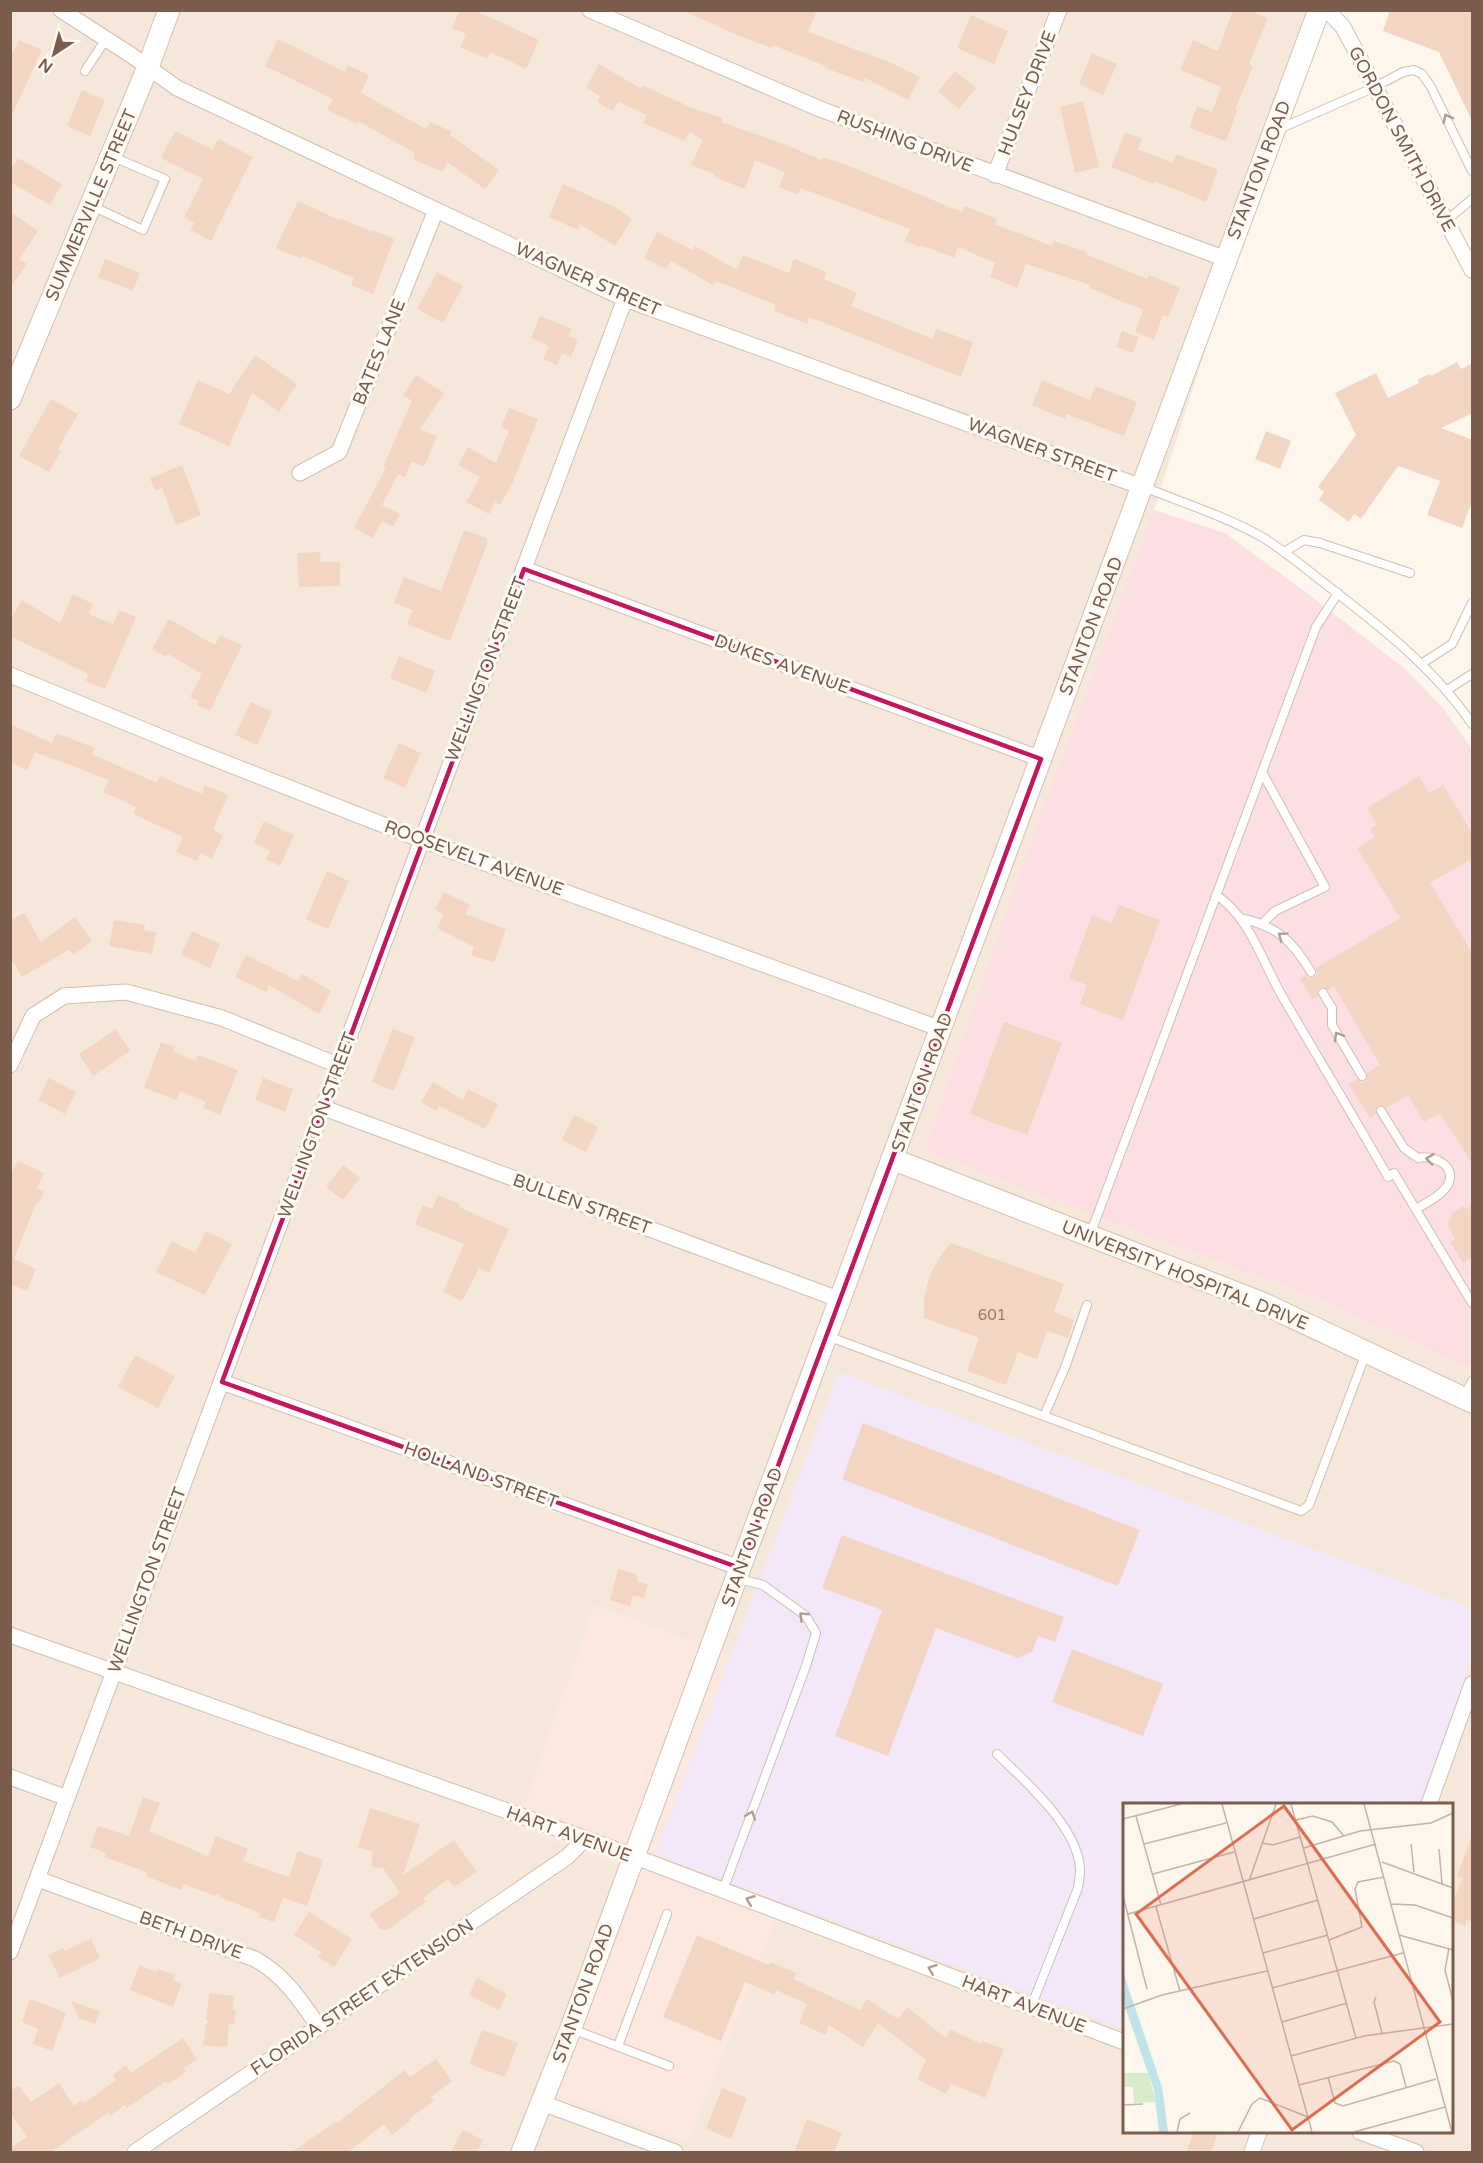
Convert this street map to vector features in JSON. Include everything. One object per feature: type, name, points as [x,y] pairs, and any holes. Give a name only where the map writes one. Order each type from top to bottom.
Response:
[{"type":"street","name":"WAGNER STREET","points":[[61,10],[177,88],[625,299],[1142,487]]},
{"type":"street","name":"SUMMERVILLE STREET","points":[[10,399],[148,68],[169,10]]},
{"type":"street","name":"RUSHING DRIVE","points":[[590,10],[820,109],[1226,259]]},
{"type":"street","name":"HULSEY DRIVE","points":[[995,175],[1059,10]]},
{"type":"street","name":"STANTON ROAD","points":[[522,2152],[571,2028],[1319,10]]},
{"type":"street","name":"GORDON SMITH DRIVE","points":[[1327,10],[1343,27],[1446,221],[1470,261]]},
{"type":"street","name":"BATES LANE","points":[[300,473],[339,452],[436,210]]},
{"type":"street","name":"WELLINGTON STREET","points":[[10,1952],[625,299]]},
{"type":"street","name":"DUKES AVENUE","points":[[524,569],[1041,759]]},
{"type":"street","name":"ROOSEVELT AVENUE","points":[[10,675],[422,840],[941,1029]]},
{"type":"street","points":[[10,1065],[33,1016],[64,996],[126,992],[222,1018],[340,1066]]},
{"type":"street","name":"BULLEN STREET","points":[[324,1108],[841,1300]]},
{"type":"street","name":"UNIVERSITY HOSPITAL DRIVE","points":[[892,1160],[1260,1302],[1366,1352],[1469,1394]]},
{"type":"street","name":"HOLLAND STREET","points":[[222,1382],[738,1573]]},
{"type":"street","name":"HART AVENUE","points":[[10,1635],[585,1839],[1123,2041]]},
{"type":"street","points":[[1429,1803],[1473,1684]]},
{"type":"street","points":[[10,1777],[67,1798]]},
{"type":"street","name":"FLORIDA STREET EXTENSION","points":[[135,2152],[567,1857],[585,1839]]},
{"type":"street","name":"BETH DRIVE","points":[[38,1879],[255,1959],[273,1969],[291,1989],[319,2028]]},
{"type":"street","points":[[542,2103],[675,2152]]},
{"type":"street","points":[[1252,2152],[1259,2133]]},
{"type":"street","points":[[1363,2133],[1416,2152]]},
{"type":"lane","points":[[85,71],[106,39]]},
{"type":"lane","points":[[1274,132],[1403,72],[1414,70],[1422,74],[1431,87],[1473,171]]},
{"type":"lane","points":[[91,206],[142,230],[165,179],[111,156]]},
{"type":"lane","points":[[1446,221],[1473,199]]},
{"type":"lane","points":[[1142,487],[1227,520],[1262,537],[1284,552],[1338,593],[1421,664],[1447,690],[1473,724]]},
{"type":"lane","points":[[1284,552],[1304,540],[1320,543],[1410,573]]},
{"type":"lane","points":[[1089,1236],[1316,627],[1338,593]]},
{"type":"lane","points":[[1421,664],[1452,644],[1473,603]]},
{"type":"lane","points":[[1447,690],[1462,678],[1473,674]]},
{"type":"lane","points":[[1262,772],[1325,887],[1275,912],[1262,924]]},
{"type":"lane","points":[[1216,895],[1226,902],[1240,918],[1388,1177],[1394,1173],[1473,1303]]},
{"type":"lane","points":[[1240,918],[1262,924],[1280,933],[1291,942],[1311,972]]},
{"type":"lane","points":[[1323,993],[1332,1008],[1332,1025],[1362,1076]]},
{"type":"lane","points":[[1381,1111],[1404,1148],[1418,1158],[1424,1156],[1437,1159],[1447,1167],[1449,1172],[1449,1182],[1443,1191],[1416,1209]]},
{"type":"lane","points":[[1044,1416],[1066,1365],[1087,1305]]},
{"type":"lane","points":[[827,1336],[1301,1511],[1309,1504],[1366,1352]]},
{"type":"lane","points":[[723,1890],[806,1666],[816,1633],[806,1616],[763,1585],[738,1573]]},
{"type":"lane","points":[[997,1754],[1036,1790],[1062,1824],[1074,1848],[1080,1868],[1078,1888],[1031,2007]]},
{"type":"lane","points":[[618,2046],[667,1914]]},
{"type":"lane","points":[[571,2028],[669,2066]]},
{"type":"highlighted area","points":[[524,569],[1041,759],[740,1568],[222,1382]]},
{"type":"shaded area","points":[[11,11],[1314,11],[1154,510],[927,1143],[1124,1227],[1301,1292],[1472,1369],[1472,2152],[11,2152]]},
{"type":"shaded area","points":[[1154,510],[1225,533],[1307,593],[1404,668],[1444,709],[1472,750],[1472,1369],[1301,1292],[930,1152],[927,1143],[1024,860]]},
{"type":"shaded area","points":[[839,1372],[1472,1608],[1472,1658],[1419,1803],[1123,1803],[1123,2029],[655,1854]]},
{"type":"shaded area","points":[[595,1604],[730,1656],[655,1854],[782,1901],[688,2143],[552,2093],[633,1871],[517,1827]]},
{"type":"building","points":[[460,10],[474,10],[539,40],[526,69],[490,52],[487,59],[460,47],[466,34],[452,28]]},
{"type":"building","points":[[682,10],[817,10],[808,32],[887,61],[920,77],[908,100],[865,78],[864,82],[825,68],[825,66],[773,45],[772,48],[739,36]]},
{"type":"building","points":[[1233,10],[1248,10],[1268,18],[1249,64],[1253,66],[1235,110],[1237,111],[1226,141],[1189,128],[1197,106],[1212,112],[1221,87],[1180,70],[1193,40],[1218,51]]},
{"type":"building","points":[[1390,10],[1473,10],[1473,123],[1439,52],[1383,31]]},
{"type":"building","points":[[971,15],[1008,31],[994,64],[957,48]]},
{"type":"building","points":[[278,39],[345,72],[348,65],[369,75],[361,93],[426,129],[430,122],[451,131],[450,135],[499,170],[485,189],[447,162],[443,172],[413,159],[415,153],[358,121],[357,124],[327,110],[333,99],[265,66]]},
{"type":"building","points":[[19,40],[42,50],[10,119],[10,59]]},
{"type":"building","points":[[1092,53],[1117,64],[1103,95],[1079,84]]},
{"type":"building","points":[[599,64],[640,88],[642,85],[690,107],[723,118],[721,122],[822,160],[823,157],[857,169],[962,212],[965,206],[997,219],[995,224],[1052,246],[1054,241],[1087,252],[1086,254],[1147,279],[1149,275],[1180,288],[1168,317],[1163,315],[1154,340],[1135,332],[1143,310],[1089,288],[1091,285],[1026,264],[1017,288],[990,277],[995,263],[958,247],[954,258],[921,245],[920,247],[905,241],[910,229],[801,188],[798,195],[779,187],[785,172],[755,160],[745,189],[714,177],[715,174],[691,165],[703,140],[690,132],[684,141],[643,123],[647,115],[618,102],[613,111],[597,102],[600,96],[586,88]]},
{"type":"building","points":[[955,71],[976,88],[959,109],[938,91]]},
{"type":"building","points":[[82,90],[105,100],[90,136],[67,126]]},
{"type":"building","points":[[1083,101],[1099,167],[1075,173],[1060,107]]},
{"type":"building","points":[[175,131],[213,150],[218,139],[253,157],[211,241],[190,230],[194,223],[184,217],[203,179],[161,158]]},
{"type":"building","points":[[1125,132],[1142,139],[1138,149],[1173,163],[1177,154],[1218,170],[1206,202],[1111,167]]},
{"type":"building","points":[[18,158],[62,184],[50,205],[10,182],[10,171]]},
{"type":"building","points":[[563,184],[615,207],[632,219],[615,246],[580,224],[578,230],[549,217]]},
{"type":"building","points":[[298,201],[339,220],[340,218],[394,239],[373,294],[351,285],[354,278],[302,256],[301,259],[276,248]]},
{"type":"building","points":[[10,212],[38,231],[19,259],[27,264],[10,288]]},
{"type":"building","points":[[657,232],[692,250],[695,246],[737,270],[743,255],[789,273],[794,259],[827,272],[824,279],[857,293],[851,306],[933,339],[936,329],[973,342],[961,377],[809,317],[807,324],[774,311],[776,305],[716,281],[713,285],[671,261],[666,269],[644,258]]},
{"type":"building","points":[[105,259],[140,273],[133,291],[98,277]]},
{"type":"building","points":[[437,272],[463,286],[443,323],[417,309]]},
{"type":"building","points":[[540,316],[572,329],[568,336],[578,340],[571,357],[562,353],[557,365],[543,359],[549,346],[531,338]]},
{"type":"building","points":[[1122,331],[1139,337],[1133,353],[1116,347]]},
{"type":"building","points":[[255,355],[297,384],[279,412],[252,393],[229,446],[179,424],[198,380],[229,394]]},
{"type":"building","points":[[1457,362],[1461,369],[1473,363],[1473,413],[1441,428],[1473,440],[1473,499],[1462,528],[1427,515],[1440,481],[1398,466],[1361,519],[1354,514],[1349,522],[1319,500],[1324,492],[1318,487],[1356,435],[1335,393],[1376,373],[1388,398],[1419,383],[1417,380],[1430,374],[1431,376]]},
{"type":"building","points":[[416,375],[444,393],[420,429],[437,436],[424,467],[412,462],[405,477],[398,474],[382,505],[400,514],[393,527],[382,521],[373,538],[354,528],[386,468],[383,467],[412,401],[403,395]]},
{"type":"building","points":[[1042,380],[1090,400],[1095,386],[1137,402],[1124,436],[1066,414],[1065,419],[1032,405]]},
{"type":"building","points":[[51,399],[78,414],[58,449],[61,450],[49,472],[19,456]]},
{"type":"building","points":[[509,408],[538,419],[512,484],[500,505],[495,502],[489,514],[466,502],[480,477],[458,465],[468,447],[496,463],[509,431],[501,427]]},
{"type":"building","points":[[1266,431],[1291,441],[1280,469],[1255,459]]},
{"type":"building","points":[[182,465],[201,515],[176,525],[162,488],[155,491],[150,478]]},
{"type":"building","points":[[464,530],[487,538],[487,544],[450,641],[407,624],[413,610],[394,603],[404,577],[441,591]]},
{"type":"building","points":[[320,552],[321,562],[340,562],[340,586],[299,587],[297,553]]},
{"type":"building","points":[[73,594],[93,604],[88,614],[113,624],[119,610],[136,617],[105,689],[86,681],[88,674],[10,636],[10,620],[22,600],[60,623]]},
{"type":"building","points":[[169,619],[215,645],[220,635],[242,645],[210,711],[197,705],[199,701],[190,697],[202,674],[168,654],[166,657],[152,649]]},
{"type":"building","points":[[399,656],[435,671],[426,693],[390,678]]},
{"type":"building","points":[[251,702],[272,712],[257,745],[235,735]]},
{"type":"building","points":[[10,724],[52,743],[56,733],[95,748],[92,754],[157,783],[160,776],[202,794],[205,785],[228,795],[213,830],[223,835],[212,859],[200,853],[197,861],[176,852],[183,837],[133,814],[136,807],[103,792],[109,780],[35,752],[27,770],[10,762]]},
{"type":"building","points":[[399,743],[421,753],[405,788],[383,778]]},
{"type":"building","points":[[1419,776],[1429,793],[1443,785],[1473,834],[1473,858],[1430,883],[1473,954],[1473,1165],[1440,1113],[1424,1122],[1408,1095],[1386,1108],[1378,1106],[1376,1114],[1370,1118],[1349,1084],[1357,1079],[1361,1082],[1366,1081],[1367,1073],[1380,1065],[1334,986],[1328,990],[1320,988],[1318,996],[1312,999],[1300,979],[1306,975],[1309,978],[1314,977],[1317,974],[1316,968],[1400,918],[1357,848],[1375,837],[1370,829],[1377,825],[1367,808]]},
{"type":"building","points":[[264,821],[294,835],[280,866],[266,859],[270,851],[254,843]]},
{"type":"building","points":[[327,871],[349,881],[328,929],[306,919]]},
{"type":"building","points":[[444,892],[470,905],[465,914],[506,929],[494,963],[471,955],[474,947],[437,928],[444,914],[435,910]]},
{"type":"building","points":[[1119,905],[1160,920],[1123,1020],[1080,1004],[1087,985],[1069,978],[1092,915],[1112,923]]},
{"type":"building","points":[[24,913],[41,942],[75,917],[92,941],[73,955],[69,950],[22,977],[10,957],[10,921]]},
{"type":"building","points":[[114,920],[145,925],[144,930],[156,932],[152,954],[109,946]]},
{"type":"building","points":[[192,931],[220,944],[210,968],[181,955]]},
{"type":"building","points":[[246,955],[298,981],[302,974],[331,991],[319,1014],[269,985],[266,992],[235,977]]},
{"type":"building","points":[[1004,1022],[1062,1043],[1027,1135],[970,1114]]},
{"type":"building","points":[[116,1029],[130,1051],[93,1076],[79,1054]]},
{"type":"building","points":[[393,1029],[415,1037],[394,1091],[372,1082]]},
{"type":"building","points":[[161,1042],[175,1047],[173,1051],[195,1061],[198,1055],[238,1070],[220,1115],[203,1108],[206,1102],[180,1091],[176,1100],[144,1088]]},
{"type":"building","points":[[49,1078],[76,1092],[65,1114],[38,1100]]},
{"type":"building","points":[[263,1078],[293,1089],[285,1112],[255,1100]]},
{"type":"building","points":[[433,1082],[463,1100],[468,1089],[498,1104],[485,1129],[439,1106],[436,1111],[421,1102]]},
{"type":"building","points":[[574,1115],[598,1127],[586,1152],[562,1140]]},
{"type":"building","points":[[18,1161],[44,1173],[37,1188],[44,1191],[38,1204],[36,1203],[14,1259],[36,1269],[27,1291],[10,1284],[10,1176]]},
{"type":"building","points":[[343,1165],[360,1178],[343,1200],[326,1187]]},
{"type":"building","points":[[438,1195],[509,1229],[489,1273],[479,1268],[462,1301],[443,1292],[464,1244],[415,1224],[423,1205],[432,1209]]},
{"type":"building","points":[[1473,1205],[1473,1257],[1463,1263],[1450,1242],[1455,1239],[1447,1223],[1451,1214],[1463,1206],[1465,1209]]},
{"type":"building","points":[[206,1231],[232,1244],[205,1295],[156,1272],[172,1241],[195,1253]]},
{"type":"building","points":[[951,1243],[1064,1284],[1054,1312],[1074,1320],[1068,1338],[1047,1331],[1037,1359],[1018,1352],[1006,1385],[967,1371],[979,1338],[924,1318],[924,1300],[929,1277],[942,1253]]},
{"type":"building","points":[[135,1355],[175,1376],[158,1408],[118,1387]]},
{"type":"building","points":[[863,1423],[1140,1530],[1118,1586],[842,1479]]},
{"type":"building","points":[[842,1535],[1064,1617],[1055,1642],[1038,1636],[1032,1652],[1018,1658],[936,1628],[888,1756],[835,1736],[882,1610],[822,1588]]},
{"type":"building","points":[[618,1569],[637,1574],[638,1582],[648,1584],[644,1598],[633,1595],[630,1606],[610,1600]]},
{"type":"building","points":[[1072,1649],[1163,1684],[1143,1736],[1052,1702]]},
{"type":"building","points":[[143,1797],[160,1803],[149,1831],[208,1856],[216,1836],[248,1849],[243,1861],[289,1877],[298,1851],[323,1860],[307,1906],[283,1898],[274,1922],[259,1917],[260,1913],[219,1897],[217,1893],[216,1896],[184,1884],[181,1890],[146,1876],[147,1872],[104,1857],[106,1853],[90,1847],[98,1826],[129,1836]]},
{"type":"building","points":[[370,1808],[420,1824],[403,1875],[454,1840],[477,1872],[454,1887],[448,1879],[423,1898],[426,1902],[387,1930],[381,1930],[369,1914],[400,1893],[383,1868],[371,1867],[373,1852],[358,1847]]},
{"type":"building","points":[[1471,1838],[1473,1839],[1473,1922],[1467,1920],[1465,1926],[1453,1920],[1453,1901],[1463,1878],[1457,1876]]},
{"type":"building","points":[[309,1912],[352,1939],[334,1967],[318,1957],[321,1952],[294,1935]]},
{"type":"building","points":[[697,1935],[769,1965],[770,1962],[796,1973],[794,1979],[860,2010],[867,1999],[898,2019],[907,2007],[946,2038],[950,2029],[981,2044],[982,2041],[1004,2049],[985,2098],[951,2084],[946,2094],[917,2079],[926,2060],[878,2023],[863,2047],[829,2025],[826,2035],[799,2023],[807,2004],[776,1990],[775,1995],[745,1982],[721,2041],[663,2017]]},
{"type":"building","points":[[91,1939],[100,1958],[60,1978],[48,1955],[63,1948],[64,1951]]},
{"type":"building","points":[[139,1965],[157,1972],[158,1969],[175,1975],[173,1980],[182,1983],[173,2007],[130,1990]]},
{"type":"building","points":[[477,1978],[507,1994],[499,2010],[469,1995]]},
{"type":"building","points":[[209,1993],[234,1996],[233,2010],[236,2010],[234,2025],[229,2024],[227,2047],[203,2045],[206,2024],[209,2021],[206,2020]]},
{"type":"building","points":[[30,1999],[66,2013],[52,2051],[33,2044],[38,2029],[22,2022]]},
{"type":"building","points":[[71,2001],[100,2011],[95,2024],[79,2018]]},
{"type":"building","points":[[482,2030],[518,2043],[505,2077],[469,2064]]},
{"type":"building","points":[[183,2038],[197,2059],[184,2068],[186,2072],[168,2084],[166,2081],[127,2108],[125,2105],[111,2115],[109,2112],[51,2152],[10,2152],[10,2148],[27,2137],[10,2113],[10,2091],[19,2086],[31,2102],[59,2083],[74,2106],[82,2100],[84,2103],[116,2080],[113,2075],[126,2065],[131,2073]]},
{"type":"building","points":[[436,2059],[452,2081],[431,2097],[434,2101],[410,2118],[411,2120],[392,2135],[384,2124],[348,2152],[292,2152],[335,2122],[337,2123],[405,2070],[410,2077]]},
{"type":"building","points":[[722,2088],[747,2098],[731,2139],[706,2129]]},
{"type":"building","points":[[807,2119],[842,2133],[834,2152],[794,2152]]},
{"type":"building","points":[[463,2130],[483,2140],[477,2152],[451,2152]]},
{"type":"building","points":[[1194,2133],[1218,2133],[1211,2152],[1186,2152]]}]
